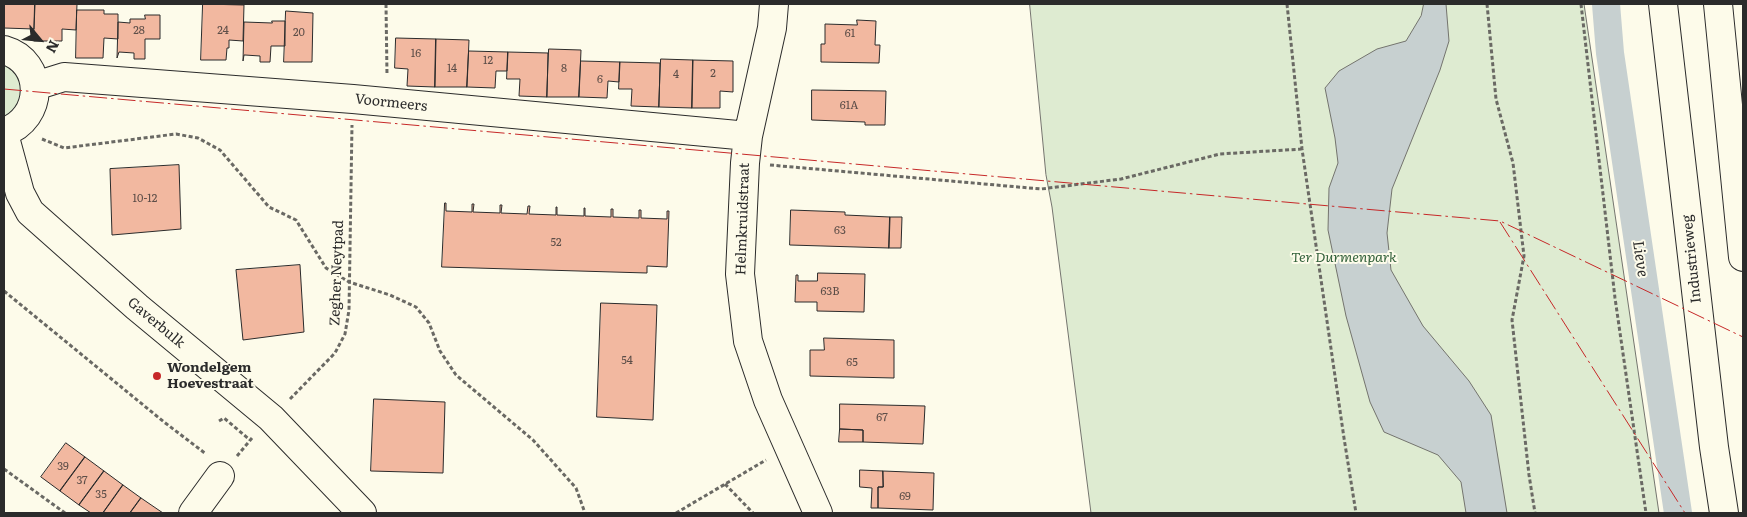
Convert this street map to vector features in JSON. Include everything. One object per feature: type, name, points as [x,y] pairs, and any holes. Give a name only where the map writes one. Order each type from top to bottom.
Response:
[{"type":"main road","name":"Helmkruidstraat","points":[[774,4],[772,28],[748,136],[740,274],[748,341],[768,400],[818,513]]},
{"type":"main road","name":"Industrieweg","points":[[1664,4],[1714,447],[1724,513]]},
{"type":"main road","points":[[1718,4],[1743,257]]},
{"type":"main road","points":[[4,50],[14,54],[26,64],[35,86],[31,108],[23,121],[8,131]]},
{"type":"main road","name":"Voormeers","points":[[35,86],[64,77],[353,99],[748,136]]},
{"type":"main road","name":"Gaverbulk","points":[[8,131],[20,193],[30,212],[137,307],[271,418],[362,513]]},
{"type":"main road","points":[[193,513],[223,472]]},
{"type":"path","points":[[386,4],[388,103]]},
{"type":"path","points":[[1287,4],[1302,149],[1356,513]]},
{"type":"path","points":[[1487,4],[1496,99],[1512,163],[1524,256],[1512,320],[1535,513]]},
{"type":"path","points":[[1581,4],[1615,298],[1646,513]]},
{"type":"path","name":"Zegher Neytpad","points":[[223,472],[250,440],[335,353],[345,334],[349,310],[353,99]]},
{"type":"path","points":[[8,131],[64,148],[176,134],[198,138],[220,150],[269,207],[296,220],[326,268],[349,282],[390,295],[416,307],[429,323],[440,351],[456,375],[539,447],[576,488],[584,513]]},
{"type":"path","points":[[745,163],[1041,189],[1121,179],[1220,154],[1302,149]]},
{"type":"path","points":[[4,291],[223,472]]},
{"type":"path","points":[[219,421],[224,418],[250,440]]},
{"type":"path","points":[[676,513],[789,447]]},
{"type":"path","points":[[4,469],[65,513]]},
{"type":"path","points":[[725,484],[752,513]]},
{"type":"green space","name":"Ter Durmenpark","points":[[1030,4],[1584,4],[1659,513],[1091,513],[1052,207],[1046,175]]},
{"type":"green space","points":[[4,63],[10,65],[23,82],[23,103],[4,121]]},
{"type":"shaded area","points":[[1424,4],[1446,4],[1449,41],[1440,70],[1392,189],[1387,233],[1391,270],[1423,326],[1469,381],[1491,415],[1507,513],[1466,513],[1461,482],[1438,455],[1384,432],[1370,402],[1346,316],[1328,230],[1329,188],[1338,163],[1325,88],[1339,71],[1377,49],[1406,41],[1421,16]]},
{"type":"building","points":[[4,4],[35,4],[34,29],[4,28]]},
{"type":"building","points":[[35,4],[77,4],[76,30],[62,29],[62,41],[34,41]]},
{"type":"building","points":[[203,4],[244,5],[243,41],[229,40],[226,60],[201,60]]},
{"type":"building","points":[[77,10],[104,10],[104,14],[118,14],[118,39],[104,38],[103,58],[76,58]]},
{"type":"building","points":[[286,11],[313,13],[312,62],[284,62]]},
{"type":"building","points":[[145,15],[160,15],[160,39],[145,39],[145,59],[134,59],[134,53],[119,52],[117,58],[118,22],[130,23],[130,19],[145,19]]},
{"type":"building","points":[[857,20],[876,21],[875,45],[880,45],[879,63],[821,62],[821,44],[825,44],[825,24],[857,25]]},
{"type":"building","points":[[272,21],[285,21],[285,46],[271,46],[270,62],[260,62],[260,56],[245,55],[243,61],[244,22],[272,23]]},
{"type":"building","points":[[396,38],[436,39],[435,87],[407,86],[408,69],[395,68]]},
{"type":"building","points":[[436,39],[469,40],[467,87],[435,87]]},
{"type":"building","points":[[549,49],[581,50],[579,97],[547,97]]},
{"type":"building","points":[[469,51],[508,52],[507,71],[496,71],[495,88],[467,87]]},
{"type":"building","points":[[508,52],[548,53],[547,97],[519,96],[520,79],[507,79]]},
{"type":"building","points":[[661,59],[693,60],[692,108],[659,107]]},
{"type":"building","points":[[693,60],[733,61],[733,92],[720,91],[720,108],[692,108]]},
{"type":"building","points":[[581,61],[620,62],[619,82],[608,81],[607,98],[579,97]]},
{"type":"building","points":[[620,62],[660,63],[659,107],[631,106],[632,89],[619,89]]},
{"type":"building","points":[[812,90],[886,91],[885,125],[865,125],[865,122],[812,120]]},
{"type":"building","points":[[179,165],[181,229],[112,235],[110,169]]},
{"type":"building","points":[[445,203],[446,211],[472,212],[472,204],[474,204],[473,212],[500,213],[500,205],[502,205],[501,213],[527,214],[528,206],[530,206],[529,214],[556,215],[557,207],[557,215],[584,216],[585,208],[585,216],[611,217],[611,209],[613,209],[613,217],[639,218],[639,210],[641,210],[641,218],[667,219],[667,211],[669,211],[667,267],[647,266],[647,273],[442,267]]},
{"type":"building","points":[[791,210],[845,212],[845,215],[890,217],[889,248],[790,245]]},
{"type":"building","points":[[890,217],[902,217],[901,248],[889,248]]},
{"type":"building","points":[[300,265],[304,332],[243,340],[236,270]]},
{"type":"building","points":[[818,273],[865,274],[864,312],[817,311],[817,302],[795,302],[796,275],[798,275],[798,281],[817,281]]},
{"type":"building","points":[[601,303],[657,305],[653,420],[597,417]]},
{"type":"building","points":[[824,338],[894,340],[894,378],[810,376],[810,350],[824,350]]},
{"type":"building","points":[[374,399],[445,402],[443,473],[371,471]]},
{"type":"building","points":[[840,404],[925,406],[923,444],[863,442],[863,430],[840,429]]},
{"type":"building","points":[[840,429],[863,430],[863,442],[839,442]]},
{"type":"building","points":[[66,443],[85,457],[60,491],[41,477]]},
{"type":"building","points":[[85,457],[104,471],[79,505],[60,491]]},
{"type":"building","points":[[860,470],[883,471],[883,487],[878,487],[878,508],[871,508],[872,488],[860,487]]},
{"type":"building","points":[[104,471],[123,485],[103,513],[91,513],[79,505]]},
{"type":"building","points":[[883,471],[934,473],[933,510],[878,508],[878,487],[883,487]]},
{"type":"building","points":[[123,485],[141,498],[130,513],[103,513]]},
{"type":"building","points":[[141,498],[163,513],[130,513]]},
{"type":"waterway","name":"Lieve","points":[[1606,4],[1610,53],[1678,513]]},
{"type":"power","points":[[4,89],[1500,221],[1743,337]]},
{"type":"power","points":[[1500,222],[1685,513]]},
{"type":"place","name":"Wondelgem Hoevestraat","points":[[157,376]]}]
